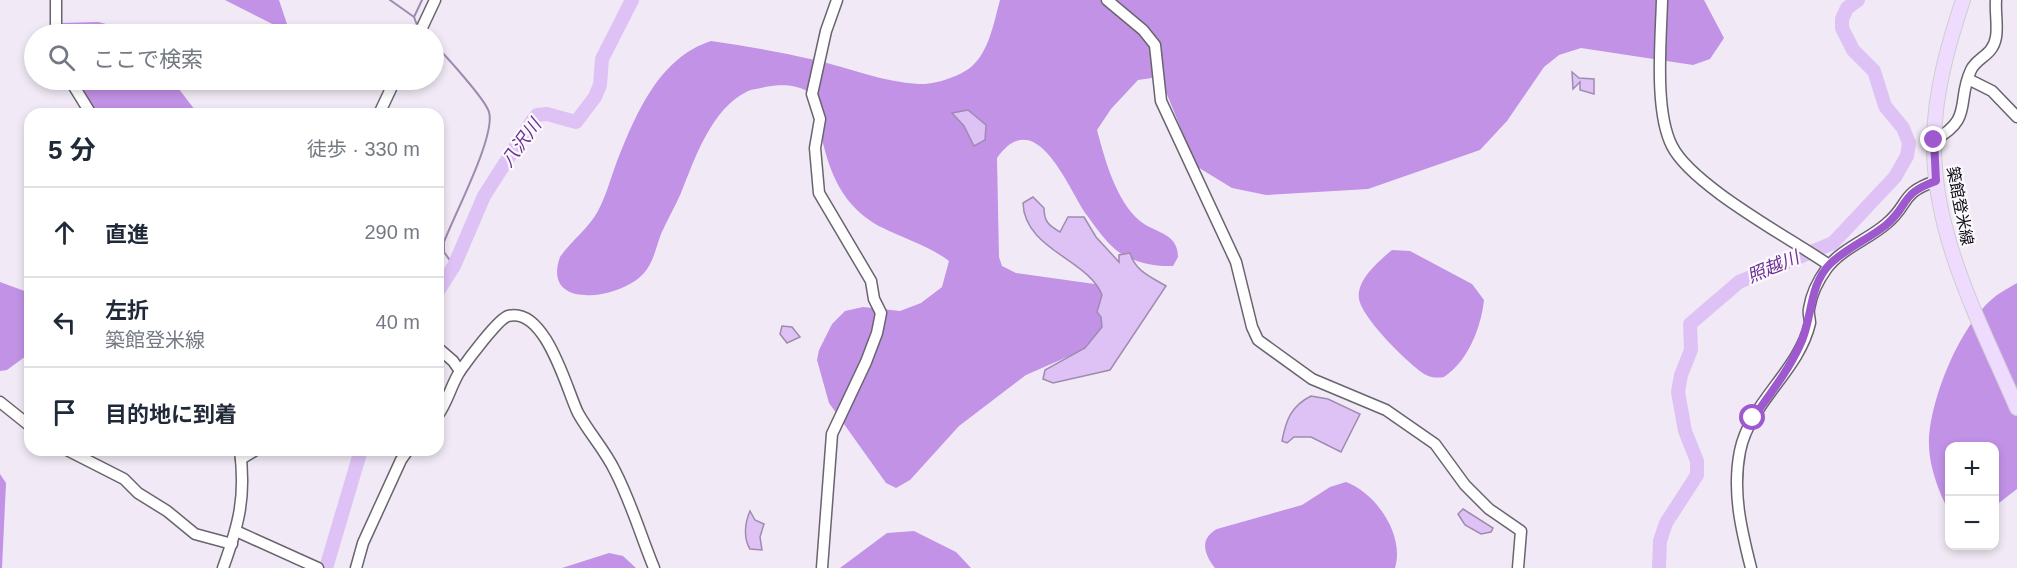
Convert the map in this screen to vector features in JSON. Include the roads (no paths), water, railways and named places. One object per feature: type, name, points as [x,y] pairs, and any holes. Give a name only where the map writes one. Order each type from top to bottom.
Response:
[{"type":"main road","name":"築館登米線","points":[[1963,0],[1944,63],[1934,140],[1936,181],[1951,250],[2017,408]]},
{"type":"street","points":[[56,0],[56,24]]},
{"type":"street","points":[[424,24],[435,0]]},
{"type":"street","points":[[822,568],[832,434],[866,362],[877,333],[881,313],[874,298],[871,281],[819,193],[815,148],[820,119],[812,94],[826,31],[837,0]]},
{"type":"street","points":[[1107,0],[1143,30],[1155,45],[1161,101],[1236,261],[1252,327],[1258,340],[1312,379],[1386,410],[1435,444],[1465,485],[1489,509],[1521,531],[1518,568]]},
{"type":"street","points":[[1662,0],[1660,86],[1663,113],[1672,146],[1704,182],[1829,265]]},
{"type":"street","points":[[1934,140],[1960,120],[1972,67],[1988,55],[1996,37],[1996,0]]},
{"type":"street","points":[[1968,80],[1992,91],[2017,117]]},
{"type":"street","points":[[76,90],[86,108]]},
{"type":"street","points":[[382,108],[390,90]]},
{"type":"street","points":[[1750,568],[1738,516],[1737,489],[1740,450],[1753,418],[1801,344],[1810,321],[1809,310],[1814,293],[1829,265],[1886,225],[1907,196],[1920,186],[1936,181]]},
{"type":"street","points":[[444,403],[460,371],[499,322],[508,316],[520,317],[536,327],[554,353],[578,413],[615,469],[654,568]]},
{"type":"street","points":[[444,353],[460,371]]},
{"type":"street","points":[[0,402],[24,421]]},
{"type":"street","points":[[79,456],[124,479],[138,493],[167,511],[195,534],[232,544]]},
{"type":"street","points":[[223,568],[236,531],[243,498],[240,456]]},
{"type":"street","points":[[356,568],[363,543],[404,456]]},
{"type":"street","points":[[236,531],[318,568]]},
{"type":"waterway","points":[[390,0],[414,17],[417,24]]},
{"type":"waterway","points":[[414,17],[422,0]]},
{"type":"waterway","name":"八沢川","points":[[444,282],[454,266],[484,196],[532,121],[537,115],[547,114],[576,122],[595,97],[600,85],[602,59],[632,0]]},
{"type":"waterway","name":"照越川","points":[[1659,568],[1660,541],[1666,523],[1697,475],[1697,461],[1685,431],[1678,392],[1681,375],[1691,350],[1690,324],[1739,282],[1833,243],[1895,177],[1907,156],[1909,143],[1903,128],[1885,106],[1874,71],[1853,50],[1842,28],[1842,19],[1847,8],[1858,0]]},
{"type":"waterway","points":[[444,55],[473,88],[489,112],[486,139],[480,157],[444,242]]},
{"type":"waterway","points":[[444,242],[444,252]]},
{"type":"waterway","points":[[444,252],[454,266]]},
{"type":"waterway","name":"八沢川","points":[[326,568],[359,456]]}]
